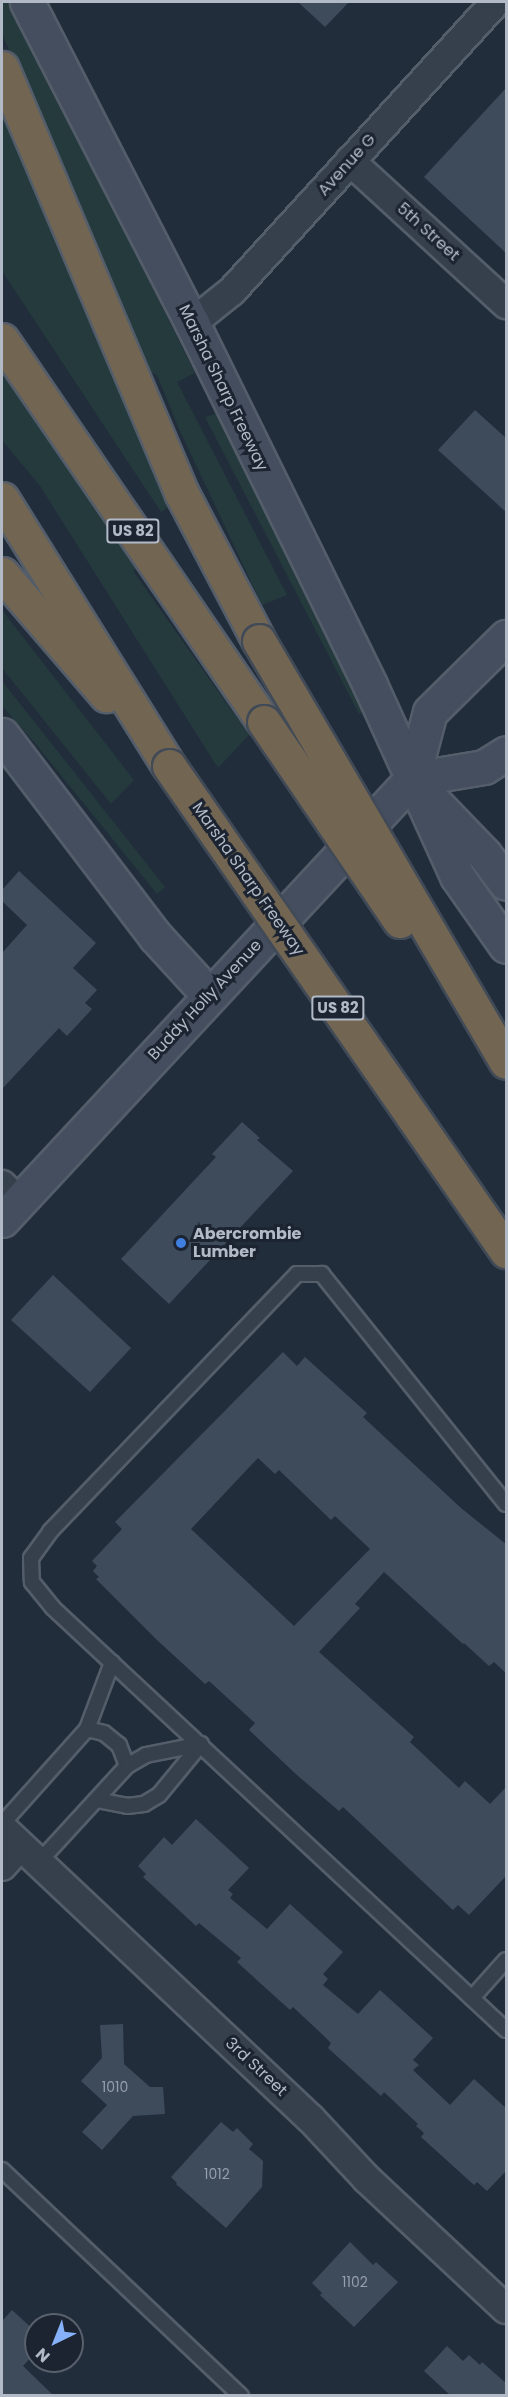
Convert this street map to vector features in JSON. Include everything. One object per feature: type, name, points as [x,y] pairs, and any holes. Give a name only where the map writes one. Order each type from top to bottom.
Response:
[{"type":"highway","points":[[2,68],[181,492],[259,641],[507,1062]]},
{"type":"highway","name":"US 82","points":[[2,340],[507,1076]]},
{"type":"highway","name":"Marsha Sharp Freeway","points":[[2,499],[169,766],[507,1251]]},
{"type":"highway","points":[[2,574],[169,766]]},
{"type":"main road","name":"Marsha Sharp Freeway","points":[[27,2],[192,323],[370,685],[457,876],[507,946]]},
{"type":"main road","name":"Buddy Holly Avenue","points":[[7,1202],[209,995],[412,779],[430,712],[507,637]]},
{"type":"main road","points":[[2,735],[155,936],[209,995]]},
{"type":"main road","points":[[412,779],[484,767],[507,753]]},
{"type":"main road","name":"Marsha Sharp Freeway","points":[[412,779],[484,854],[507,883]]},
{"type":"street","name":"Avenue G","points":[[192,323],[232,291],[496,2]]},
{"type":"street","name":"5th Street","points":[[350,161],[507,304]]},
{"type":"street","name":"3rd Street","points":[[15,1851],[311,2119],[367,2179],[507,2309]]},
{"type":"lane","points":[[507,1504],[322,1274],[297,1274],[50,1532],[31,1558],[32,1582],[53,1608],[507,2030]]},
{"type":"lane","points":[[2,1824],[87,1728],[112,1663]]},
{"type":"lane","points":[[87,1728],[104,1732],[119,1745],[128,1766]]},
{"type":"lane","points":[[15,1851],[97,1800],[128,1766],[146,1755],[201,1744]]},
{"type":"lane","points":[[97,1800],[127,1806],[144,1804],[159,1794],[201,1744]]},
{"type":"lane","points":[[472,1998],[507,1960]]},
{"type":"lane","points":[[2,2170],[241,2396]]},
{"type":"green space","points":[[2,2],[8,2],[39,59],[195,373],[177,382],[287,595],[262,605],[179,429],[157,375],[150,372],[2,34]]},
{"type":"green space","points":[[2,112],[172,505],[161,512],[2,271]]},
{"type":"green space","points":[[2,362],[138,566],[133,571],[249,735],[218,768],[40,486],[2,440]]},
{"type":"green space","points":[[218,413],[368,710],[359,714],[205,417]]},
{"type":"green space","points":[[2,610],[134,780],[111,804],[2,668]]},
{"type":"green space","points":[[2,681],[165,887],[157,894],[2,706]]},
{"type":"building","points":[[298,2],[349,2],[325,27]]},
{"type":"building","points":[[507,87],[507,254],[424,177]]},
{"type":"building","points":[[475,410],[507,439],[507,513],[438,450]]},
{"type":"building","points":[[19,871],[96,943],[73,968],[97,990],[85,1003],[92,1009],[67,1036],[59,1028],[2,1089],[2,953],[27,925],[2,901],[2,890]]},
{"type":"building","name":"Abercrombie Lumber","points":[[242,1122],[260,1138],[257,1140],[293,1171],[169,1304],[121,1259],[216,1157],[212,1154]]},
{"type":"building","points":[[53,1275],[131,1348],[90,1392],[11,1320]]},
{"type":"building","points":[[283,1352],[297,1366],[305,1357],[367,1413],[363,1417],[461,1508],[507,1545],[507,1674],[494,1662],[489,1666],[384,1572],[355,1604],[360,1608],[319,1652],[414,1737],[410,1742],[459,1788],[465,1781],[490,1804],[507,1786],[507,1875],[469,1915],[458,1905],[453,1910],[343,1807],[339,1811],[297,1775],[249,1730],[255,1723],[209,1681],[205,1684],[96,1579],[99,1577],[93,1571],[97,1566],[92,1561],[122,1529],[115,1522]],"holes":[[[258,1458],[275,1474],[279,1470],[331,1520],[335,1516],[370,1549],[294,1626],[191,1529]]]},
{"type":"building","points":[[196,1819],[249,1868],[228,1890],[233,1894],[230,1898],[267,1929],[290,1904],[343,1952],[323,1974],[328,1979],[323,1985],[358,2014],[380,1990],[433,2038],[413,2060],[419,2065],[413,2070],[450,2105],[474,2079],[507,2109],[507,2170],[487,2191],[477,2182],[474,2185],[421,2137],[424,2133],[416,2126],[418,2124],[384,2092],[381,2096],[328,2048],[331,2043],[324,2036],[293,2007],[290,2010],[237,1962],[241,1958],[199,1923],[196,1926],[143,1877],[146,1874],[138,1866],[164,1837],[172,1845]]},
{"type":"building","points":[[123,2024],[124,2064],[150,2087],[163,2087],[165,2114],[133,2116],[102,2150],[82,2132],[107,2105],[81,2081],[102,2058],[100,2025]]},
{"type":"building","points":[[221,2122],[233,2132],[237,2128],[253,2144],[249,2149],[263,2161],[262,2187],[226,2228],[171,2177]]},
{"type":"building","points":[[350,2242],[373,2265],[376,2262],[398,2282],[354,2327],[320,2295],[322,2293],[312,2283]]},
{"type":"building","points":[[12,2310],[24,2321],[24,2373],[30,2373],[54,2396],[2,2396],[2,2321]]},
{"type":"building","points":[[447,2346],[463,2361],[469,2355],[480,2365],[482,2362],[507,2384],[507,2396],[451,2396],[424,2371]]},
{"type":"place","name":"Abercrombie Lumber","points":[[181,1243]]}]
